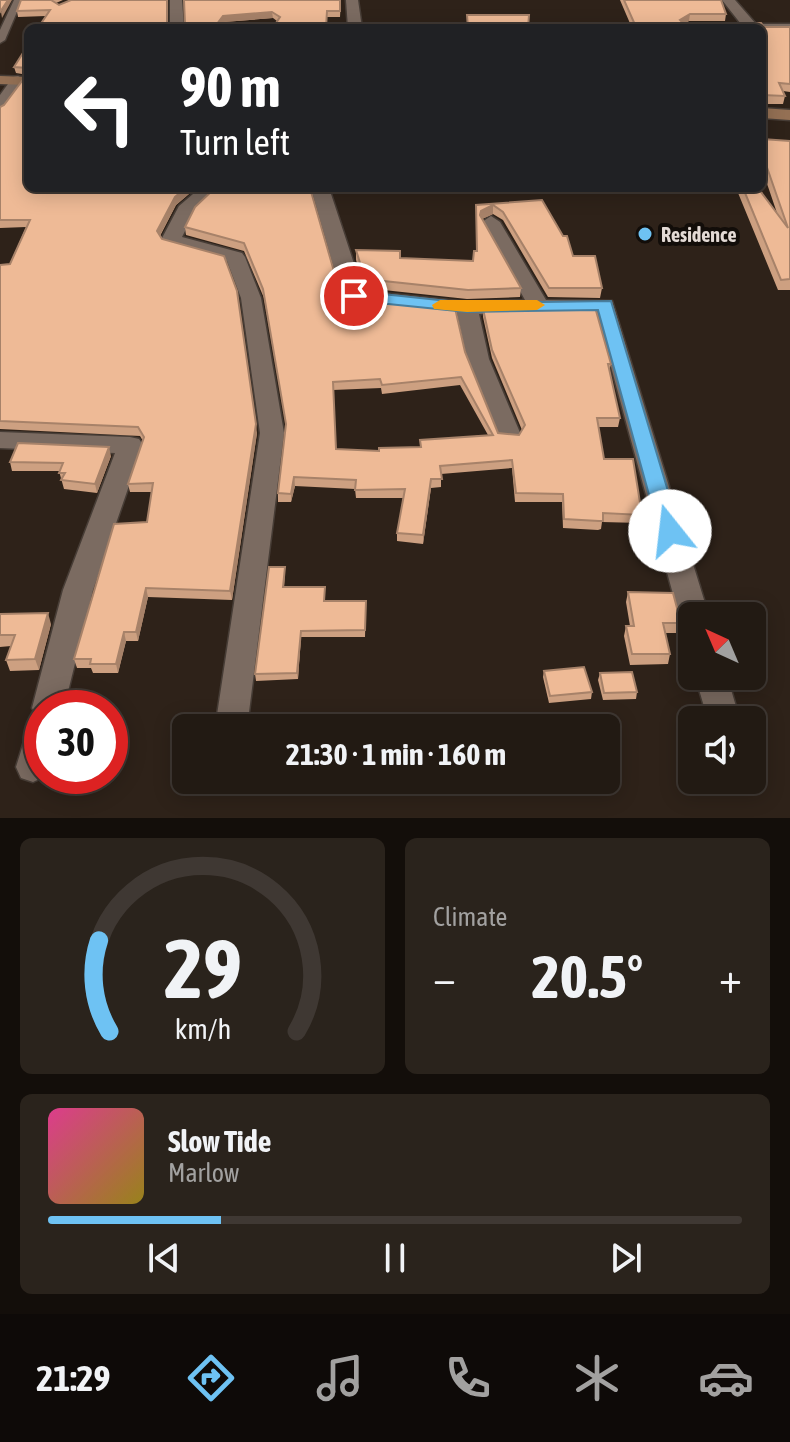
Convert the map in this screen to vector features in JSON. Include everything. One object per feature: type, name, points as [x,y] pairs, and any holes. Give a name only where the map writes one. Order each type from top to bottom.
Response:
[{"type":"main road","points":[[0,80],[23,80]]},
{"type":"main road","points":[[766,113],[790,115]]},
{"type":"street","points":[[176,0],[177,24]]},
{"type":"street","points":[[352,0],[355,24]]},
{"type":"street","points":[[728,0],[748,24]]},
{"type":"street","points":[[766,27],[790,28]]},
{"type":"street","points":[[0,106],[23,80]]},
{"type":"street","points":[[206,192],[186,210],[171,240],[235,257],[251,298],[272,433],[233,714]]},
{"type":"street","points":[[321,192],[356,306],[467,308],[605,305],[690,602]]},
{"type":"street","points":[[491,222],[538,305]]},
{"type":"street","points":[[467,308],[478,359],[509,435]]},
{"type":"street","points":[[0,440],[130,445],[78,590],[53,690]]},
{"type":"lane","points":[[0,6],[17,2]]},
{"type":"lane","points":[[0,40],[17,2]]},
{"type":"building","points":[[0,0],[8,0],[0,12]]},
{"type":"building","points":[[21,0],[51,0],[59,5],[71,0],[167,0],[167,24],[41,24],[50,10],[17,11]]},
{"type":"building","points":[[184,0],[340,0],[340,11],[327,11],[326,24],[217,24],[185,24]],"holes":[[[272,12],[280,17],[276,23],[217,24],[223,16]]]},
{"type":"building","points":[[624,0],[721,0],[726,14],[690,14],[680,20],[683,23],[762,24],[635,24]]},
{"type":"building","points":[[467,15],[529,15],[528,24],[468,24]]},
{"type":"building","points":[[766,27],[790,27],[790,84],[779,83],[785,96],[766,95]]},
{"type":"building","points":[[24,51],[24,68],[14,67]]},
{"type":"building","points":[[24,81],[24,192],[181,192],[175,197],[157,231],[162,239],[224,256],[237,291],[256,424],[230,591],[146,588],[136,632],[124,632],[116,664],[90,664],[91,659],[74,659],[114,524],[147,522],[153,483],[128,484],[144,437],[138,427],[0,421],[0,265],[10,264],[30,220],[0,220],[0,107]]},
{"type":"building","points":[[766,139],[790,141],[790,279],[781,280],[745,192],[761,192],[788,228],[766,165]]},
{"type":"building","points":[[211,192],[311,192],[346,313],[367,313],[370,299],[455,308],[465,352],[498,433],[519,435],[525,425],[492,350],[483,309],[595,307],[611,364],[608,364],[620,418],[597,418],[604,459],[633,459],[642,515],[603,513],[603,521],[564,519],[563,494],[516,493],[512,460],[440,466],[442,479],[431,479],[423,535],[397,533],[405,489],[355,490],[356,480],[294,477],[291,494],[278,493],[286,424],[263,289],[244,243],[185,227],[195,207]],"holes":[[[461,377],[493,435],[420,440],[421,447],[379,448],[379,451],[336,449],[333,382],[380,379],[382,385]]]},
{"type":"building","points":[[542,200],[563,236],[567,236],[573,256],[595,256],[602,288],[549,288],[503,212],[493,205],[481,211],[480,215],[521,288],[468,290],[365,279],[356,250],[400,251],[400,258],[473,261],[474,251],[477,251],[476,205]]},
{"type":"building","points":[[18,443],[109,447],[95,484],[61,480],[65,473],[59,473],[63,463],[10,462]]},
{"type":"building","points":[[269,567],[285,567],[283,587],[325,587],[324,601],[366,601],[365,630],[301,631],[297,673],[255,674]]},
{"type":"building","points":[[628,592],[673,593],[678,623],[663,623],[670,654],[632,654],[626,626],[634,626]]},
{"type":"building","points":[[48,613],[35,659],[6,660],[15,635],[0,635],[0,614]]},
{"type":"building","points":[[584,667],[592,692],[550,696],[544,671]]},
{"type":"building","points":[[632,672],[637,692],[604,693],[600,673]]},
{"type":"slow traffic","points":[[440,305],[467,308],[537,305]]},
{"type":"place","name":"Residence","points":[[645,234]]},
{"type":"route","points":[[354,296],[467,308],[605,305],[670,531]]}]
